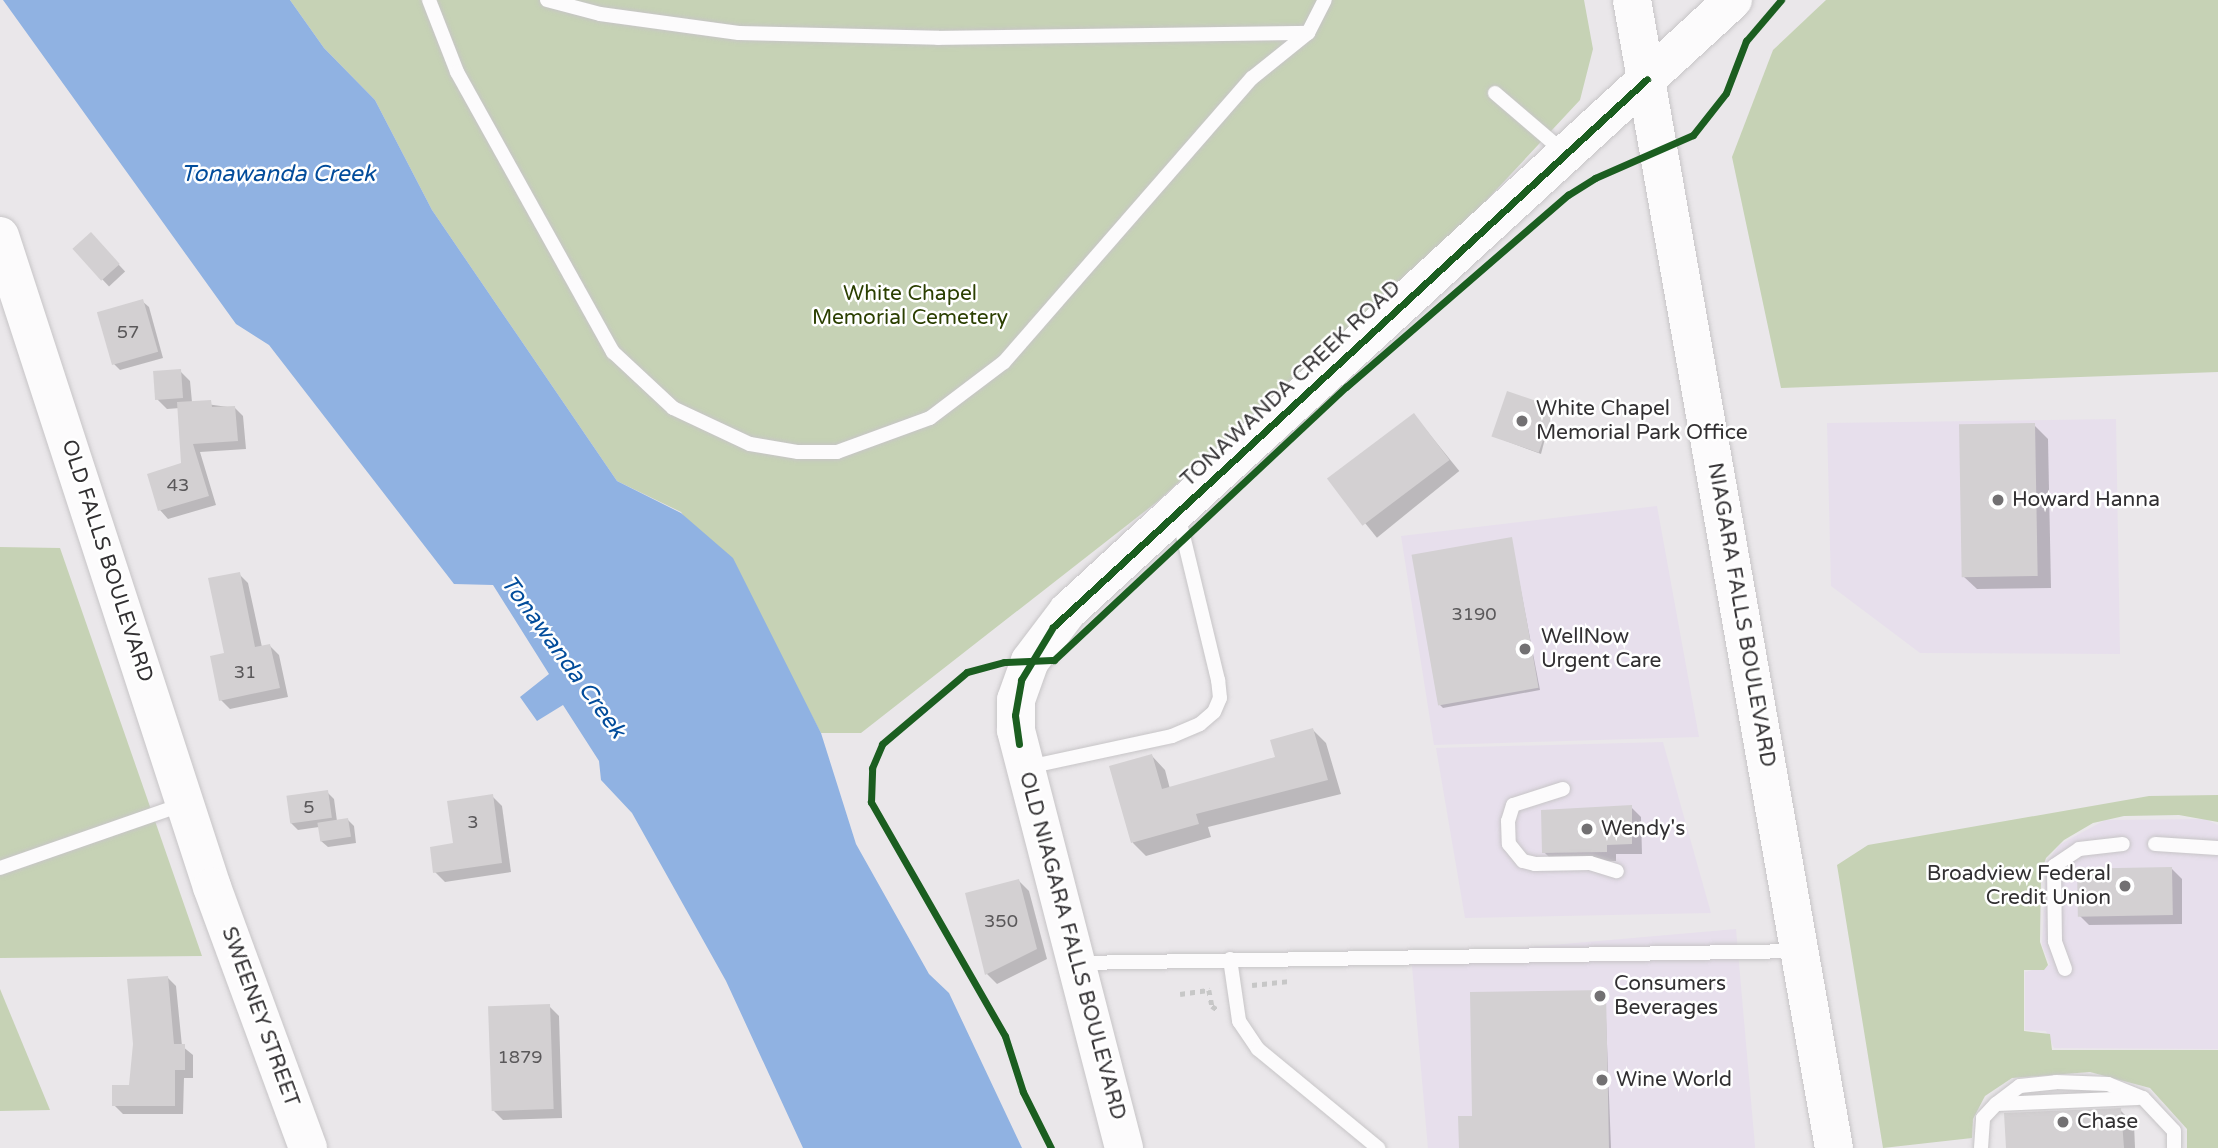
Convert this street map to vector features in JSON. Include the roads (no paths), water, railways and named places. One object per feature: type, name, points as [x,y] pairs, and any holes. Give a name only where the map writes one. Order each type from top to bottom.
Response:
[{"type":"street","name":"NIAGARA FALLS BOULEVARD","points":[[1632,0],[1834,1148]]},
{"type":"street","name":"TONAWANDA CREEK ROAD","points":[[1022,756],[1016,700],[1021,680],[1041,643],[1068,611],[1178,514],[1733,0]]},
{"type":"street","name":"OLD FALLS BOULEVARD","points":[[0,236],[212,887]]},
{"type":"street","name":"OLD NIAGARA FALLS BOULEVARD","points":[[1022,756],[1124,1148]]},
{"type":"street","name":"SWEENEY STREET","points":[[212,887],[308,1148]]},
{"type":"lane","points":[[429,0],[457,72],[612,352],[673,408],[750,444],[798,452],[837,452],[930,418],[1004,362],[1252,78],[1308,33],[1325,0]]},
{"type":"lane","points":[[547,0],[600,14],[739,33],[939,38],[1308,33]]},
{"type":"lane","points":[[1495,93],[1566,154]]},
{"type":"lane","points":[[1022,756],[1172,736],[1200,724],[1214,712],[1220,698],[1218,680],[1178,514]]},
{"type":"lane","points":[[1563,789],[1513,805],[1508,832],[1515,852],[1535,864],[1591,863],[1617,871]]},
{"type":"lane","points":[[0,868],[186,803]]},
{"type":"lane","points":[[2065,969],[2055,941],[2054,866],[2079,849],[2123,844]]},
{"type":"lane","points":[[2155,844],[2218,848]]},
{"type":"lane","points":[[1076,963],[1800,951]]},
{"type":"lane","points":[[1230,959],[1239,1021],[1253,1042],[1378,1148]]},
{"type":"lane","points":[[1981,1148],[1983,1118],[1996,1104],[2143,1097],[2174,1132],[2174,1148]]},
{"type":"water","name":"Tonawanda Creek","points":[[3,0],[290,0],[324,48],[375,100],[432,210],[617,481],[681,513],[733,558],[821,733],[856,844],[929,974],[949,993],[1022,1148],[803,1148],[726,981],[632,813],[601,780],[599,761],[563,705],[537,721],[520,697],[549,674],[493,585],[454,584],[269,345],[236,324]]},
{"type":"place","name":"White Chapel Memorial Park Office","points":[[1522,421]]},
{"type":"place","name":"Howard Hanna","points":[[1998,500]]},
{"type":"place","name":"WellNow Urgent Care","points":[[1525,649]]},
{"type":"place","name":"Wendy's","points":[[1587,829]]},
{"type":"place","name":"Broadview Federal Credit Union","points":[[2125,886]]},
{"type":"place","name":"Consumers Beverages","points":[[1600,996]]},
{"type":"place","name":"Wine World","points":[[1602,1080]]},
{"type":"place","name":"Chase","points":[[2063,1122]]},
{"type":"park label","name":"White Chapel Memorial Cemetery","points":[[910,306]]}]
